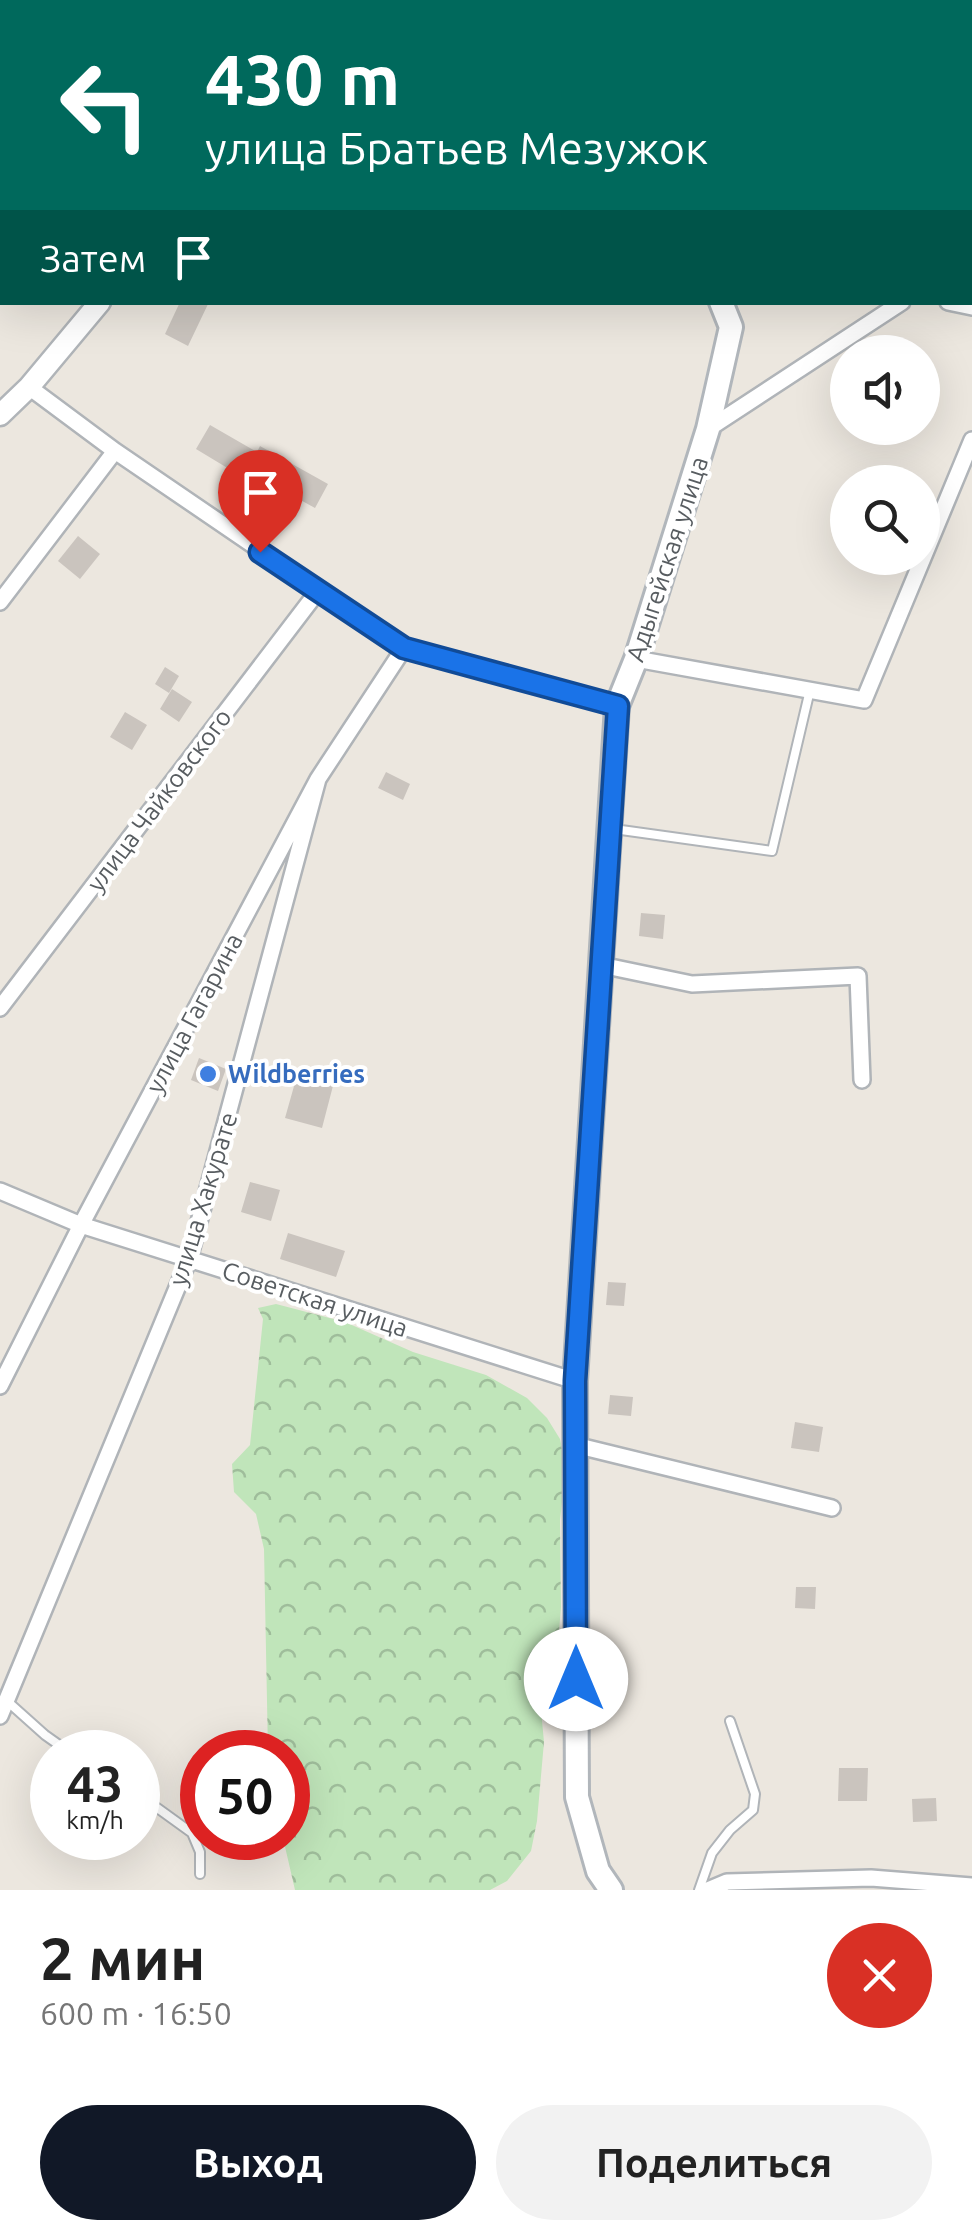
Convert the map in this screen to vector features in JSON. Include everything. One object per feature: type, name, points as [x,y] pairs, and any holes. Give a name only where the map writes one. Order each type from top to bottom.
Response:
[{"type":"main road","name":"Адыгейская улица","points":[[611,1890],[598,1871],[577,1796],[575,1381],[618,706],[708,429],[730,326],[722,305]]},
{"type":"street","points":[[0,415],[29,387],[97,305]]},
{"type":"street","points":[[708,429],[897,305]]},
{"type":"street","points":[[29,387],[115,452],[404,648],[618,706]]},
{"type":"street","points":[[636,659],[864,700],[972,440]]},
{"type":"street","points":[[0,602],[115,452]]},
{"type":"street","name":"улица Чайковского","points":[[0,1008],[318,592]]},
{"type":"street","name":"улица Гагарина","points":[[0,1386],[81,1225],[318,780],[404,648]]},
{"type":"street","name":"улица Хакурате","points":[[0,1716],[189,1260],[318,780]]},
{"type":"street","points":[[601,965],[692,984],[858,976],[862,1080]]},
{"type":"street","name":"Советская улица","points":[[0,1191],[81,1225],[575,1381]]},
{"type":"street","points":[[575,1444],[832,1508]]},
{"type":"street","points":[[708,1890],[727,1882],[870,1878],[972,1886]]},
{"type":"lane","points":[[610,828],[772,851],[810,690]]},
{"type":"lane","points":[[6,1699],[40,1730]]},
{"type":"lane","points":[[698,1890],[712,1853],[730,1830],[754,1810],[755,1794],[730,1721]]},
{"type":"lane","points":[[160,1809],[192,1832],[200,1852],[200,1874]]},
{"type":"green space","points":[[276,1304],[345,1322],[413,1352],[486,1375],[527,1398],[547,1418],[560,1439],[566,1467],[560,1520],[561,1607],[558,1644],[539,1689],[544,1742],[537,1821],[531,1851],[507,1881],[490,1890],[295,1890],[288,1860],[310,1860],[310,1730],[268,1730],[264,1549],[256,1514],[234,1492],[232,1464],[250,1445],[263,1319],[258,1308]]},
{"type":"building","points":[[179,305],[208,305],[188,346],[165,334]]},
{"type":"building","points":[[210,425],[257,452],[260,446],[328,484],[315,508],[273,485],[269,493],[196,449]]},
{"type":"building","points":[[78,536],[100,554],[80,579],[58,561]]},
{"type":"building","points":[[165,667],[179,676],[169,693],[155,684]]},
{"type":"building","points":[[172,689],[192,702],[179,722],[160,709]]},
{"type":"building","points":[[125,712],[147,725],[132,750],[110,737]]},
{"type":"building","points":[[386,772],[410,784],[403,800],[378,788]]},
{"type":"building","points":[[641,913],[665,915],[663,939],[639,936]]},
{"type":"building","name":"Wildberries","points":[[199,1058],[226,1069],[218,1091],[191,1080]]},
{"type":"building","points":[[298,1072],[334,1082],[322,1128],[285,1118]]},
{"type":"building","points":[[250,1182],[280,1190],[271,1221],[241,1212]]},
{"type":"building","points":[[288,1233],[345,1251],[336,1277],[280,1259]]},
{"type":"building","points":[[608,1282],[626,1283],[624,1306],[606,1305]]},
{"type":"building","points":[[610,1395],[633,1397],[631,1416],[608,1414]]},
{"type":"building","points":[[795,1422],[823,1427],[819,1452],[791,1448]]},
{"type":"building","points":[[796,1587],[816,1587],[815,1609],[795,1608]]},
{"type":"building","points":[[839,1768],[868,1768],[867,1801],[838,1801]]},
{"type":"building","points":[[936,1798],[937,1821],[913,1822],[912,1799]]},
{"type":"place","name":"Wildberries","points":[[208,1074]]},
{"type":"route","points":[[260,552],[404,648],[618,706],[575,1381],[576,1679]]}]
